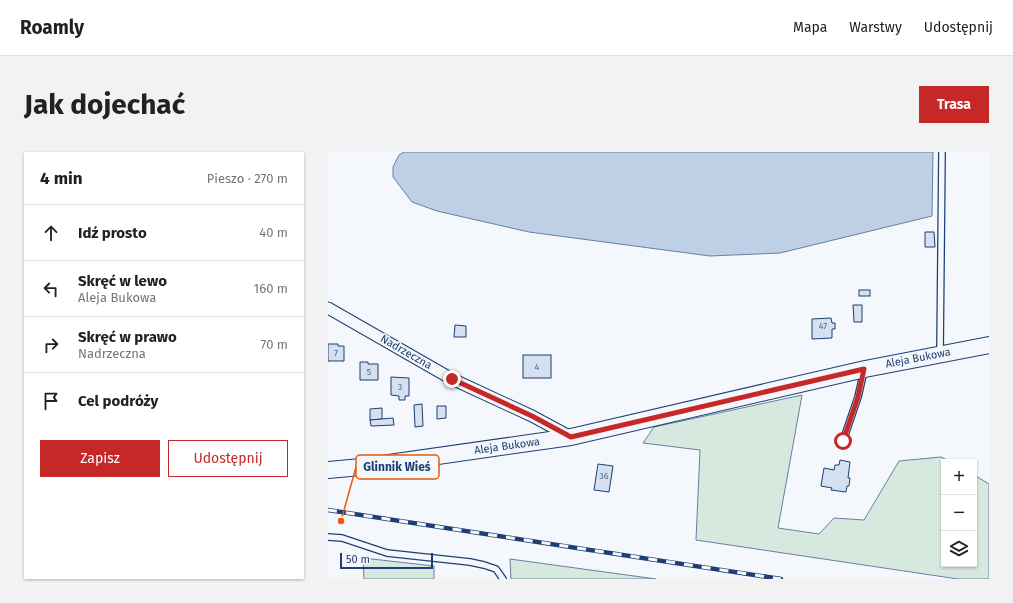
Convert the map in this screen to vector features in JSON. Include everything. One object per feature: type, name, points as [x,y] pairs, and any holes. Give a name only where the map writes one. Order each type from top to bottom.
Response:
[{"type":"street","name":"Nadrzeczna","points":[[328,308],[452,379],[532,416],[571,437]]},
{"type":"street","name":"Aleja Bukowa","points":[[328,470],[361,467],[571,437],[864,369],[989,345]]},
{"type":"lane","points":[[940,354],[942,152]]},
{"type":"lane","points":[[843,441],[858,397],[864,369]]},
{"type":"lane","points":[[328,537],[342,538],[387,553],[470,562],[484,565],[496,569],[503,579]]},
{"type":"shaded area","points":[[802,395],[778,528],[819,534],[834,518],[864,520],[899,461],[941,457],[945,459],[941,459],[941,567],[977,567],[977,477],[989,484],[989,579],[958,579],[696,540],[700,450],[643,443],[654,427]]},
{"type":"shaded area","points":[[363,558],[434,566],[434,579],[364,579]]},
{"type":"shaded area","points":[[510,559],[656,579],[511,579]]},
{"type":"water","points":[[404,152],[933,152],[932,216],[780,253],[710,256],[529,232],[437,211],[412,202],[393,177],[393,167],[399,155]]},
{"type":"building","points":[[925,232],[934,232],[935,247],[925,247]]},
{"type":"building","points":[[859,290],[870,290],[870,296],[859,296]]},
{"type":"building","points":[[853,305],[862,305],[862,322],[854,322]]},
{"type":"building","points":[[831,318],[832,323],[835,323],[835,329],[832,329],[832,338],[812,339],[812,319]]},
{"type":"building","points":[[455,325],[466,326],[466,337],[454,337]]},
{"type":"building","points":[[328,344],[338,344],[338,346],[344,346],[344,361],[328,361]]},
{"type":"building","points":[[523,355],[551,355],[551,378],[523,378]]},
{"type":"building","points":[[360,362],[378,364],[378,380],[360,380]]},
{"type":"building","points":[[391,377],[409,378],[409,396],[405,396],[405,400],[399,400],[399,396],[391,395]]},
{"type":"building","points":[[422,404],[423,426],[415,427],[414,405]]},
{"type":"building","points":[[437,406],[446,406],[446,418],[437,419]]},
{"type":"building","points":[[382,408],[382,419],[370,420],[370,409]]},
{"type":"building","points":[[393,418],[394,425],[371,426],[370,420]]},
{"type":"building","points":[[840,460],[850,462],[848,478],[850,478],[849,486],[847,486],[846,492],[831,490],[832,488],[821,486],[824,468],[834,470],[835,465],[839,465]]},
{"type":"building","points":[[598,464],[613,466],[609,492],[594,490]]},
{"type":"railway","points":[[328,510],[781,579]]},
{"type":"place","name":"Glinnik Wieś","points":[[341,521]]},
{"type":"route","points":[[452,379],[532,416],[571,437],[864,369],[858,397],[843,441]]}]
